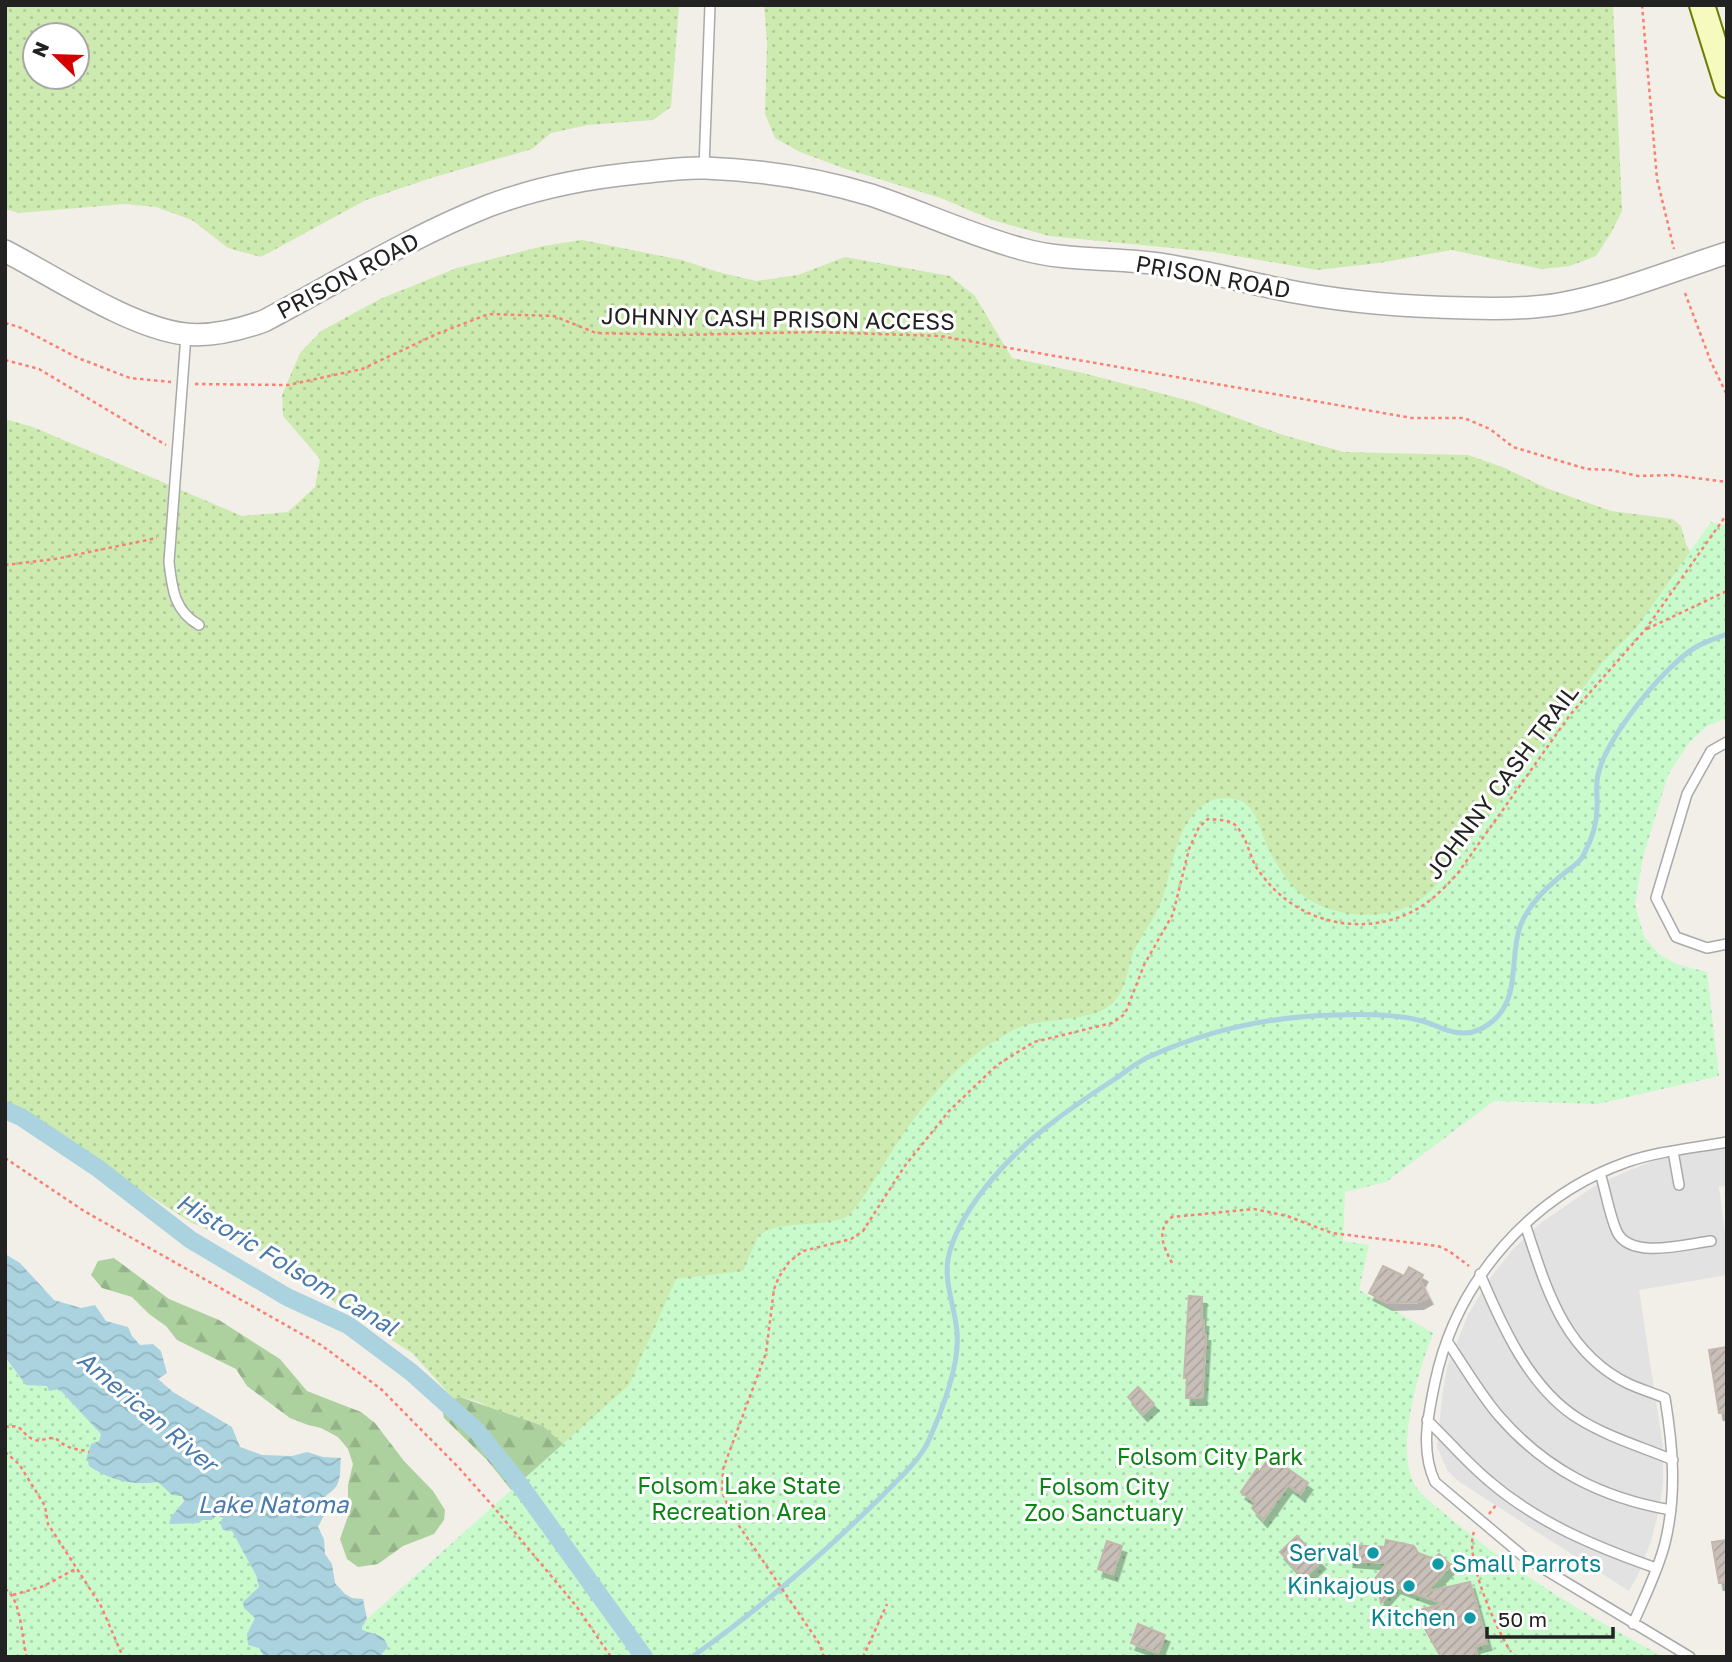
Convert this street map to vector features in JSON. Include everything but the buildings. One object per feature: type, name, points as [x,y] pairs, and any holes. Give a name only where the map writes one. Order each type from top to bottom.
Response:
[{"type":"main road","points":[[1702,5],[1727,85]]},
{"type":"street","name":"PRISON ROAD","points":[[5,251],[132,319],[186,335],[216,334],[264,321],[447,223],[490,205],[530,192],[614,176],[704,168],[812,181],[866,194],[979,236],[1028,251],[1160,264],[1357,302],[1433,308],[1509,309],[1558,304],[1611,291],[1727,253]]},
{"type":"lane","points":[[704,168],[710,5]]},
{"type":"lane","points":[[186,335],[169,562],[173,594],[190,620],[199,625]]},
{"type":"lane","points":[[1727,742],[1711,751],[1687,794],[1656,898],[1676,937],[1707,948],[1727,944]]},
{"type":"lane","points":[[1690,1657],[1524,1557],[1434,1482],[1428,1467],[1427,1420],[1439,1362],[1460,1311],[1480,1275],[1525,1224],[1568,1189],[1600,1173],[1629,1162],[1673,1151],[1727,1142]]},
{"type":"lane","points":[[1673,1151],[1679,1185]]},
{"type":"lane","points":[[1600,1173],[1618,1234],[1636,1247],[1647,1249],[1711,1241]]},
{"type":"lane","points":[[1525,1224],[1546,1289],[1560,1319],[1598,1363],[1628,1383],[1665,1398],[1673,1460],[1671,1510],[1664,1545],[1633,1624]]},
{"type":"lane","points":[[1480,1275],[1518,1352],[1544,1388],[1578,1418],[1673,1460]]},
{"type":"lane","points":[[1447,1341],[1498,1415],[1529,1447],[1594,1489],[1637,1504],[1671,1510]]},
{"type":"lane","points":[[1427,1420],[1489,1481],[1542,1519],[1599,1548],[1656,1568]]},
{"type":"path","points":[[1642,5],[1656,169],[1674,249]]},
{"type":"path","points":[[1685,293],[1711,362],[1727,395]]},
{"type":"path","name":"JOHNNY CASH PRISON ACCESS","points":[[5,323],[78,358],[130,377],[182,383],[288,385],[362,369],[439,333],[489,314],[554,316],[596,332],[682,335],[816,332],[940,335],[1412,418],[1464,418],[1490,429],[1513,447],[1587,469],[1611,470],[1638,476],[1672,475],[1727,482]]},
{"type":"path","points":[[5,360],[39,369],[177,453]]},
{"type":"path","name":"JOHNNY CASH TRAIL","points":[[824,1657],[814,1637],[725,1502],[722,1492],[723,1469],[766,1353],[774,1289],[789,1262],[803,1251],[851,1239],[863,1231],[904,1167],[949,1111],[997,1065],[1034,1042],[1112,1023],[1125,1014],[1144,965],[1173,914],[1189,849],[1199,827],[1208,819],[1234,824],[1243,836],[1256,867],[1271,887],[1300,909],[1317,917],[1333,922],[1365,925],[1396,919],[1436,896],[1458,873],[1570,715],[1645,630],[1727,514]]},
{"type":"path","points":[[5,565],[55,559],[171,536]]},
{"type":"path","points":[[1645,630],[1727,592]]},
{"type":"path","points":[[5,1158],[92,1216],[271,1315],[358,1370],[423,1430],[492,1505],[577,1607],[611,1657]]},
{"type":"path","points":[[1172,1264],[1162,1241],[1163,1226],[1172,1217],[1254,1209],[1287,1216],[1332,1233],[1438,1246],[1449,1251],[1480,1275]]},
{"type":"path","points":[[5,1427],[15,1425],[31,1439],[55,1439],[71,1448],[89,1452]]},
{"type":"path","points":[[5,1452],[19,1464],[45,1506],[48,1524],[101,1606],[123,1657]]},
{"type":"path","points":[[1496,1505],[1473,1534],[1470,1546],[1501,1637],[1511,1652]]},
{"type":"path","points":[[13,1595],[44,1586],[77,1568]]},
{"type":"path","points":[[5,1590],[13,1595],[27,1657]]},
{"type":"path","points":[[863,1657],[887,1604]]},
{"type":"green space","points":[[5,5],[679,5],[671,107],[653,120],[588,125],[551,133],[532,149],[366,200],[261,257],[228,248],[192,220],[156,207],[124,204],[19,213],[5,209]]},
{"type":"green space","points":[[764,5],[1613,5],[1622,211],[1596,256],[1570,266],[1541,269],[1452,250],[1379,263],[1317,270],[1213,252],[1049,236],[992,220],[941,198],[846,169],[800,152],[775,138],[765,114],[767,42]]},
{"type":"green space","points":[[582,240],[682,260],[756,281],[798,275],[845,257],[950,276],[975,296],[1012,358],[1083,373],[1194,402],[1283,435],[1344,452],[1468,455],[1505,468],[1546,488],[1611,511],[1673,519],[1681,526],[1686,544],[1701,573],[1551,775],[703,1598],[543,1426],[495,1411],[479,1402],[460,1397],[454,1399],[412,1353],[339,1306],[282,1264],[258,1250],[192,1223],[5,1103],[5,419],[33,427],[242,516],[288,512],[315,487],[320,459],[283,416],[282,395],[300,353],[321,331],[380,299],[457,268],[543,246]]},
{"type":"green space","name":"Folsom Lake State Recreation Area","points":[[1711,522],[1727,526],[1727,718],[1707,726],[1689,743],[1668,775],[1643,857],[1635,904],[1644,937],[1659,954],[1676,964],[1707,972],[1719,1076],[1598,1104],[1494,1101],[1386,1182],[1345,1192],[1343,1241],[1369,1245],[1359,1290],[1433,1333],[1416,1385],[1408,1426],[1408,1463],[1418,1489],[1470,1535],[1523,1573],[1578,1609],[1664,1657],[379,1657],[388,1647],[387,1642],[378,1635],[362,1631],[361,1627],[367,1619],[629,1385],[676,1279],[743,1271],[758,1236],[768,1230],[829,1222],[846,1217],[859,1204],[919,1112],[940,1087],[977,1053],[1023,1026],[1095,1013],[1114,1002],[1124,986],[1133,953],[1161,902],[1182,832],[1198,809],[1219,799],[1233,799],[1246,804],[1256,818],[1269,850],[1286,878],[1297,891],[1311,901],[1346,913],[1364,915],[1400,910],[1415,903],[1443,878],[1601,664],[1637,627]]},
{"type":"green space","points":[[114,1258],[169,1299],[219,1320],[280,1359],[307,1391],[361,1412],[375,1423],[404,1461],[433,1491],[445,1510],[444,1520],[434,1534],[403,1546],[378,1564],[358,1567],[347,1559],[340,1539],[348,1516],[348,1485],[353,1464],[348,1449],[338,1437],[321,1428],[290,1418],[247,1386],[236,1369],[177,1340],[166,1326],[132,1297],[102,1288],[91,1275],[98,1261]]},
{"type":"green space","points":[[5,1357],[20,1378],[59,1389],[101,1434],[99,1441],[91,1444],[87,1456],[97,1472],[128,1482],[158,1482],[182,1496],[184,1500],[171,1517],[202,1520],[218,1515],[223,1518],[257,1578],[259,1587],[243,1603],[255,1618],[248,1644],[259,1648],[264,1657],[5,1657]]},
{"type":"green space","points":[[460,1397],[543,1426],[577,1457],[521,1502],[487,1460],[444,1418],[442,1408]]},
{"type":"shaded area","points":[[1727,1147],[1727,1185],[1719,1187],[1727,1249],[1727,1275],[1639,1290],[1663,1447],[1663,1482],[1651,1541],[1629,1591],[1458,1481],[1447,1470],[1437,1447],[1448,1364],[1468,1315],[1488,1281],[1513,1249],[1542,1222],[1596,1185],[1630,1170],[1656,1160]]},
{"type":"water","name":"Lake Natoma","points":[[5,1254],[20,1263],[54,1300],[81,1308],[95,1305],[106,1321],[128,1327],[140,1345],[153,1344],[161,1351],[167,1373],[158,1379],[173,1392],[232,1427],[240,1447],[262,1455],[292,1456],[307,1452],[323,1457],[341,1458],[338,1483],[324,1498],[325,1513],[318,1527],[324,1539],[325,1554],[332,1564],[335,1583],[352,1598],[363,1599],[367,1619],[362,1630],[381,1637],[386,1642],[388,1647],[379,1657],[264,1657],[259,1648],[248,1645],[247,1634],[255,1618],[244,1608],[243,1602],[259,1587],[256,1575],[232,1531],[223,1530],[220,1523],[223,1518],[217,1515],[212,1520],[202,1520],[199,1523],[169,1524],[171,1517],[184,1501],[182,1496],[172,1495],[158,1482],[122,1481],[89,1466],[87,1456],[91,1444],[99,1441],[101,1434],[59,1389],[49,1391],[47,1386],[26,1385],[5,1357]]},
{"type":"waterway","points":[[692,1657],[813,1561],[880,1498],[923,1450],[944,1403],[956,1359],[957,1332],[947,1268],[953,1241],[973,1205],[1015,1155],[1062,1115],[1139,1062],[1197,1038],[1242,1026],[1312,1016],[1377,1015],[1408,1018],[1459,1033],[1473,1032],[1488,1025],[1508,999],[1517,939],[1524,919],[1533,903],[1546,889],[1581,860],[1594,832],[1598,775],[1612,742],[1638,704],[1668,670],[1696,647],[1727,634]]},
{"type":"waterway","name":"Historic Folsom Canal","points":[[5,1110],[21,1117],[99,1169],[191,1240],[287,1297],[348,1325],[411,1372],[477,1431],[515,1478],[644,1657]]},
{"type":"place","name":"Serval","points":[[1373,1553]]},
{"type":"place","name":"Small Parrots","points":[[1438,1564]]},
{"type":"place","name":"Kinkajous","points":[[1409,1586]]},
{"type":"place","name":"Kitchen","points":[[1470,1618]]},
{"type":"water label","name":"American River","points":[[147,1412]]},
{"type":"park label","name":"Folsom City Park","points":[[1210,1457]]},
{"type":"park label","name":"Folsom City Zoo Sanctuary","points":[[1104,1500]]}]
